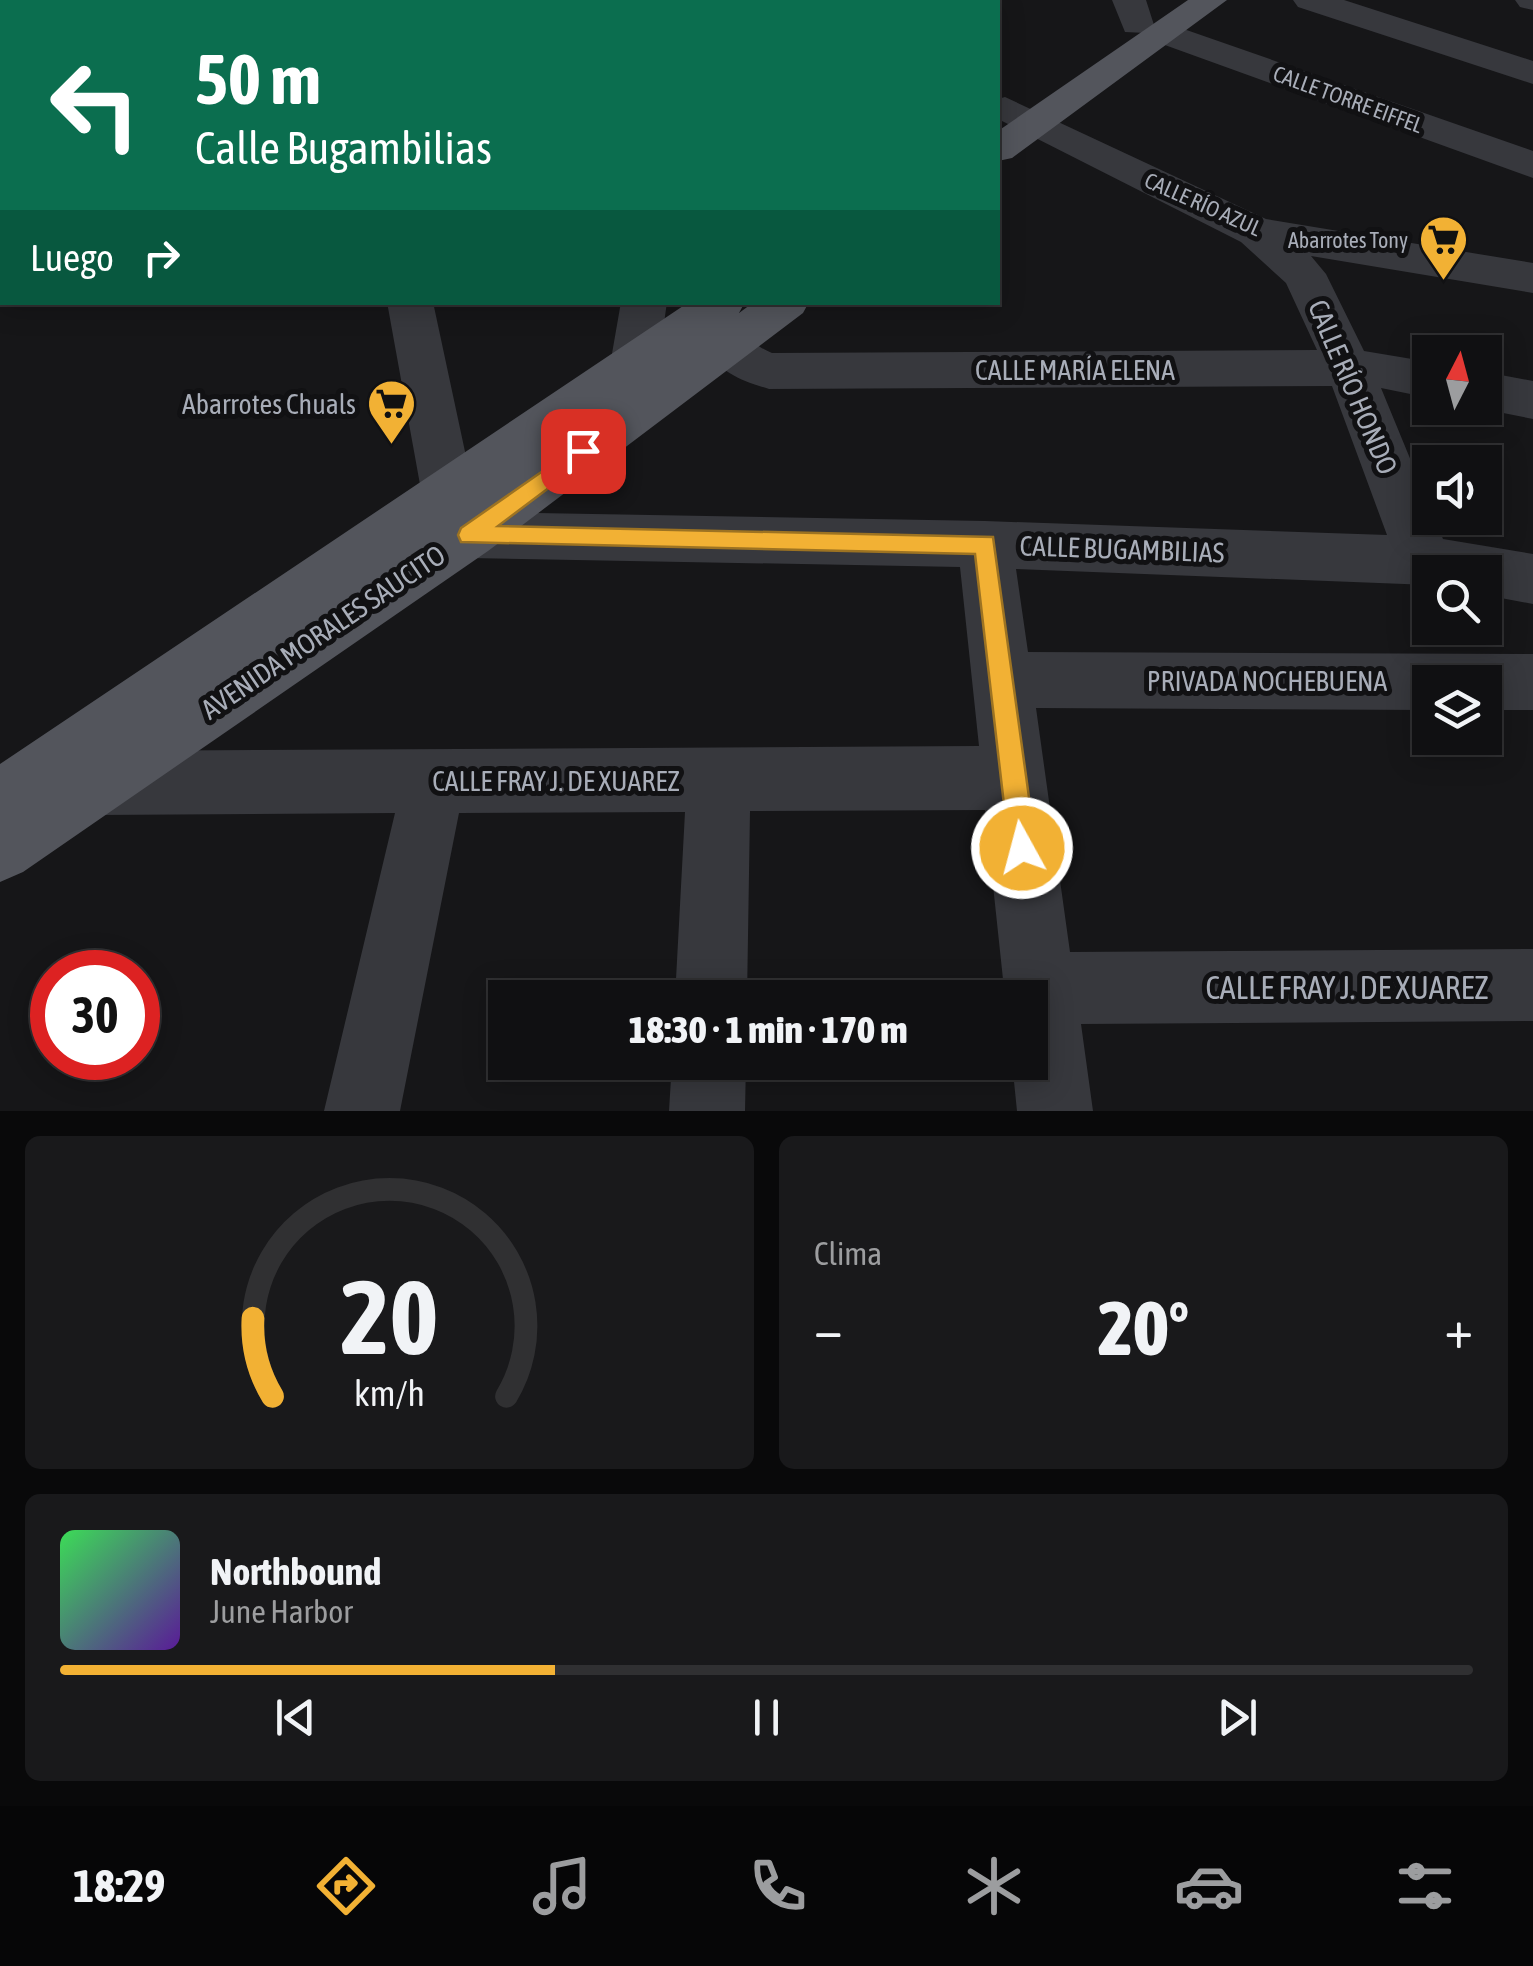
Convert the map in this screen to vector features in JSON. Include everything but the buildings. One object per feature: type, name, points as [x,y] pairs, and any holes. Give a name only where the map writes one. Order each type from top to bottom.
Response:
[{"type":"main road","points":[[1000,143],[1011,115],[1151,14],[1210,0]]},
{"type":"main road","name":"AVENIDA MORALES SAUCITO","points":[[0,802],[458,512],[634,365],[779,305]]},
{"type":"main road","name":"AVENIDA MORALES SAUCITO","points":[[0,849],[97,783],[458,512],[725,324]]},
{"type":"street","points":[[1310,0],[1533,73]]},
{"type":"street","name":"CALLE TORRE EIFFEL","points":[[1151,14],[1533,165]]},
{"type":"street","name":"CALLE RÍO AZUL","points":[[1011,115],[1256,232],[1533,278]]},
{"type":"street","name":"CALLE RÍO HONDO","points":[[1256,232],[1304,274],[1349,368],[1422,555]]},
{"type":"street","points":[[411,305],[458,512]]},
{"type":"street","points":[[634,365],[644,305]]},
{"type":"street","name":"CALLE MARÍA ELENA","points":[[725,324],[746,362],[769,371],[1349,368],[1412,376]]},
{"type":"street","points":[[1502,394],[1533,400]]},
{"type":"street","name":"CALLE BUGAMBILIAS","points":[[458,512],[985,544],[1412,560]]},
{"type":"street","points":[[985,544],[1039,980]]},
{"type":"street","name":"CALLE BUGAMBILIAS","points":[[1502,574],[1533,579]]},
{"type":"street","name":"PRIVADA NOCHEBUENA","points":[[1002,680],[1533,682]]},
{"type":"street","name":"CALLE FRAY J. DE XUAREZ","points":[[97,783],[1014,778]]},
{"type":"street","points":[[713,980],[719,780]]},
{"type":"street","points":[[362,1111],[434,781]]},
{"type":"street","name":"CALLE FRAY J. DE XUAREZ","points":[[1048,988],[1533,986]]},
{"type":"street","points":[[1048,1054],[1055,1111]]},
{"type":"street","points":[[708,1111],[709,1080]]},
{"type":"place","name":"Abarrotes Tony","points":[[1443,282]]},
{"type":"place","name":"Abarrotes Chuals","points":[[391,446]]},
{"type":"route","points":[[583,451],[469,535],[985,544],[1022,848]]}]
